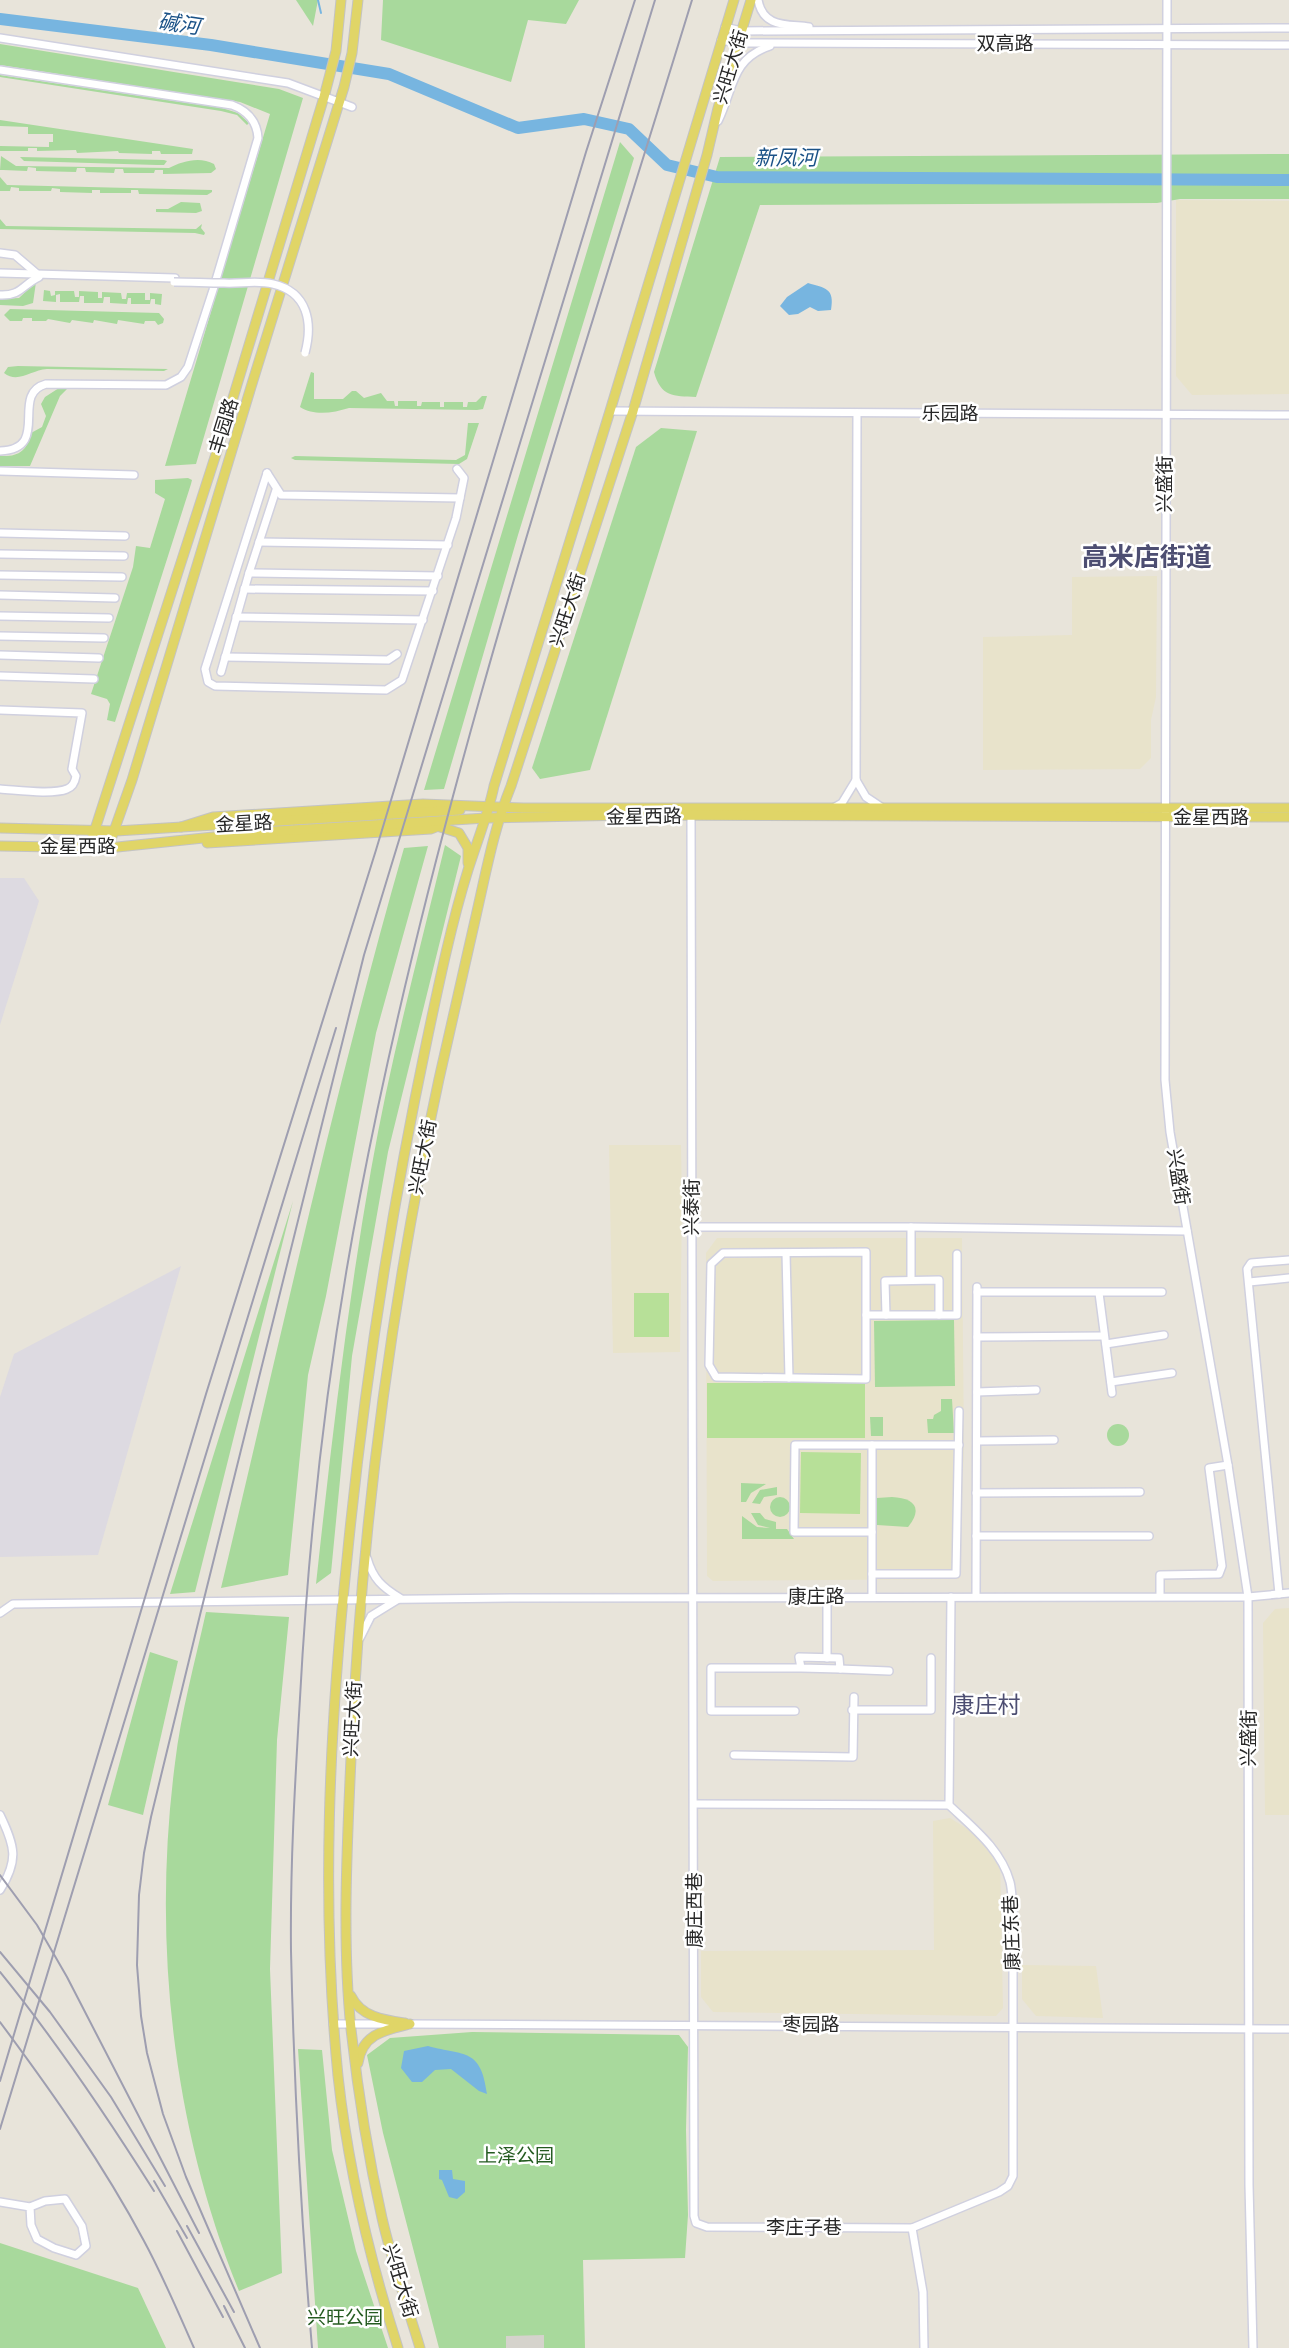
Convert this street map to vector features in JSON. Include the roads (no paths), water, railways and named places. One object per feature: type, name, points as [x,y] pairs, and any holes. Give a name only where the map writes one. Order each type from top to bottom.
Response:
[{"type":"main road","name":"丰园路","points":[[89,848],[216,454],[324,97],[336,51],[341,0]]},
{"type":"main road","name":"丰园路","points":[[108,848],[116,831],[344,88],[352,53],[358,0]]},
{"type":"main road","name":"兴旺大街","points":[[398,2348],[372,2255],[355,2180],[342,2108],[333,2024],[329,1925],[329,1804],[342,1600],[356,1467],[395,1201],[428,1037],[467,872],[486,818],[734,0]]},
{"type":"main road","name":"兴旺大街","points":[[420,2348],[383,2221],[357,2076],[349,1991],[347,1841],[356,1647],[373,1482],[402,1270],[428,1133],[494,834],[633,411],[751,0]]},
{"type":"main road","points":[[715,61],[726,58],[731,66]]},
{"type":"main road","points":[[114,773],[118,782],[124,786],[130,785]]},
{"type":"main road","name":"金星西路","points":[[116,831],[181,827],[213,817],[423,804],[489,807],[1289,808]]},
{"type":"main road","name":"金星西路","points":[[0,846],[108,848],[261,832],[486,818],[1289,817]]},
{"type":"main road","points":[[163,842],[229,843],[431,829],[456,819]]},
{"type":"main road","points":[[411,821],[459,833],[468,849],[467,872]]},
{"type":"main road","points":[[0,828],[116,831]]},
{"type":"main road","points":[[349,1991],[357,2006],[372,2016],[410,2024]]},
{"type":"main road","points":[[357,2076],[359,2057],[364,2044],[372,2036],[410,2024]]},
{"type":"street","points":[[758,0],[764,17],[771,22],[831,30]]},
{"type":"street","name":"兴盛街","points":[[1167,0],[1165,1080],[1170,1132],[1228,1465],[1248,1597],[1249,2185],[1253,2348]]},
{"type":"street","name":"双高路","points":[[725,27],[741,31],[1289,28]]},
{"type":"street","points":[[0,38],[288,83],[352,107]]},
{"type":"street","name":"双高路","points":[[721,40],[738,43],[1289,45]]},
{"type":"street","points":[[713,131],[742,62],[757,51],[777,43]]},
{"type":"street","points":[[0,70],[233,105],[250,116],[256,126],[258,138],[213,290],[188,367],[181,377],[166,385],[39,386],[30,396],[26,439],[17,449],[0,451]]},
{"type":"street","points":[[0,254],[18,261],[19,268],[15,275]]},
{"type":"street","points":[[0,254],[15,255],[38,275]]},
{"type":"street","points":[[0,275],[273,284],[296,295],[307,312],[310,324],[305,353]]},
{"type":"street","points":[[0,293],[16,290],[19,284],[15,275]]},
{"type":"street","points":[[0,293],[17,294],[38,275]]},
{"type":"street","name":"乐园路","points":[[610,411],[1289,415]]},
{"type":"street","points":[[857,413],[856,780],[866,797],[881,807]]},
{"type":"street","points":[[457,469],[464,478],[460,498],[448,545],[402,680],[386,690],[224,688],[208,682],[205,669],[267,473],[281,495],[460,498]]},
{"type":"street","points":[[0,471],[135,475]]},
{"type":"street","points":[[220,672],[248,573],[276,491]]},
{"type":"street","points":[[0,533],[124,536]]},
{"type":"street","points":[[259,542],[448,545]]},
{"type":"street","points":[[0,554],[124,556]]},
{"type":"street","points":[[248,573],[438,576]]},
{"type":"street","points":[[0,575],[122,577]]},
{"type":"street","points":[[244,589],[432,592]]},
{"type":"street","points":[[0,595],[115,598]]},
{"type":"street","points":[[0,616],[109,618]]},
{"type":"street","points":[[236,617],[423,620]]},
{"type":"street","points":[[0,636],[104,638]]},
{"type":"street","points":[[225,657],[388,660],[397,654]]},
{"type":"street","points":[[0,656],[99,657]]},
{"type":"street","points":[[0,677],[94,679]]},
{"type":"street","points":[[0,710],[82,713],[72,769],[76,776],[74,784],[68,789],[57,791],[0,789]]},
{"type":"street","points":[[833,808],[842,803],[856,780]]},
{"type":"street","name":"兴泰街","points":[[691,816],[694,1597]]},
{"type":"street","points":[[692,1227],[1187,1231]]},
{"type":"street","points":[[911,1227],[911,1280]]},
{"type":"street","points":[[866,1252],[866,1315],[866,1379],[716,1377],[709,1365],[711,1264],[723,1253],[866,1252]]},
{"type":"street","points":[[786,1253],[789,1378]]},
{"type":"street","points":[[866,1315],[957,1315],[957,1254]]},
{"type":"street","points":[[1279,1594],[1248,1269],[1251,1263],[1289,1260]]},
{"type":"street","points":[[1249,1282],[1289,1278]]},
{"type":"street","points":[[886,1315],[885,1281],[911,1280],[939,1280],[939,1315]]},
{"type":"street","points":[[976,1596],[977,1289],[1162,1292]]},
{"type":"street","points":[[1099,1293],[1112,1393]]},
{"type":"street","points":[[977,1337],[1105,1340],[1164,1335]]},
{"type":"street","points":[[1111,1382],[1172,1373]]},
{"type":"street","points":[[977,1392],[1036,1390]]},
{"type":"street","points":[[872,1574],[956,1574],[959,1411]]},
{"type":"street","points":[[977,1441],[1054,1440]]},
{"type":"street","points":[[872,1532],[794,1532],[795,1445],[959,1445]]},
{"type":"street","points":[[872,1445],[872,1596]]},
{"type":"street","points":[[1160,1596],[1160,1575],[1219,1574],[1222,1566],[1209,1468],[1228,1465]]},
{"type":"street","points":[[976,1493],[1140,1492]]},
{"type":"street","points":[[976,1536],[1149,1536]]},
{"type":"street","points":[[366,1556],[377,1583],[401,1599]]},
{"type":"street","name":"康庄路","points":[[0,1613],[13,1604],[694,1597],[1248,1597],[1289,1593]]},
{"type":"street","name":"康庄西巷","points":[[694,1597],[696,2223]]},
{"type":"street","points":[[827,1597],[827,1658]]},
{"type":"street","points":[[694,1804],[949,1805],[951,1597]]},
{"type":"street","points":[[356,1647],[371,1616],[401,1599]]},
{"type":"street","points":[[801,1668],[799,1657],[839,1658],[840,1669]]},
{"type":"street","points":[[852,1710],[931,1710],[931,1658]]},
{"type":"street","points":[[795,1711],[711,1711],[711,1668],[889,1671]]},
{"type":"street","points":[[733,1755],[853,1757],[854,1697]]},
{"type":"street","name":"康庄东巷","points":[[912,2228],[999,2192],[1008,2186],[1013,2176],[1013,1909],[1010,1881],[1000,1858],[987,1841],[949,1805]]},
{"type":"street","points":[[0,1815],[10,1836],[13,1865],[0,1890]]},
{"type":"street","name":"枣园路","points":[[333,2024],[1289,2029]]},
{"type":"street","points":[[0,2202],[30,2207],[46,2201],[65,2199],[82,2226],[86,2246],[76,2255],[37,2239],[30,2207]]},
{"type":"street","name":"李庄子巷","points":[[696,2223],[707,2227],[912,2228]]},
{"type":"street","points":[[912,2228],[923,2292],[924,2348]]},
{"type":"water","points":[[808,283],[830,293],[831,310],[818,311],[810,307],[798,314],[789,315],[780,306],[787,297]]},
{"type":"water","points":[[428,2046],[469,2056],[480,2068],[487,2094],[451,2069],[435,2070],[422,2082],[412,2082],[401,2068],[404,2051]]},
{"type":"water","points":[[439,2170],[452,2170],[453,2179],[465,2181],[465,2192],[457,2199],[449,2197],[442,2180],[439,2179]]},
{"type":"waterway","points":[[318,0],[321,13]]},
{"type":"waterway","name":"新凤河","points":[[0,19],[211,45],[389,74],[518,128],[584,119],[629,129],[667,165],[717,177],[1289,180]]},
{"type":"railway","points":[[0,2081],[206,1394],[376,850],[586,152],[635,0]]},
{"type":"railway","points":[[260,2348],[186,2177],[163,2114],[147,2053],[137,1965],[139,1895],[144,1853],[200,1615],[364,955],[655,0]]},
{"type":"railway","points":[[312,2348],[294,2051],[292,1856],[309,1572],[321,1446],[338,1320],[360,1196],[392,1044],[467,743],[554,445],[692,0]]},
{"type":"railway","points":[[0,2129],[336,1028]]},
{"type":"railway","points":[[0,1875],[37,1925],[67,1977],[199,2233]]},
{"type":"railway","points":[[0,1952],[50,2012],[111,2097],[165,2186]]},
{"type":"railway","points":[[0,1972],[80,2079],[154,2191]]},
{"type":"railway","points":[[0,2022],[58,2102],[112,2184],[151,2254],[194,2348]]},
{"type":"railway","points":[[154,2181],[187,2238]]},
{"type":"railway","points":[[187,2226],[234,2312]]},
{"type":"railway","points":[[177,2231],[223,2317]]},
{"type":"railway","points":[[224,2306],[245,2348]]},
{"type":"district","name":"高米店街道","points":[[1147,557]]},
{"type":"district","name":"康庄村","points":[[986,1705]]},
{"type":"water label","name":"碱河","points":[[179,24]]},
{"type":"park label","name":"上泽公园","points":[[516,2156]]},
{"type":"park label","name":"兴旺公园","points":[[345,2318]]}]
